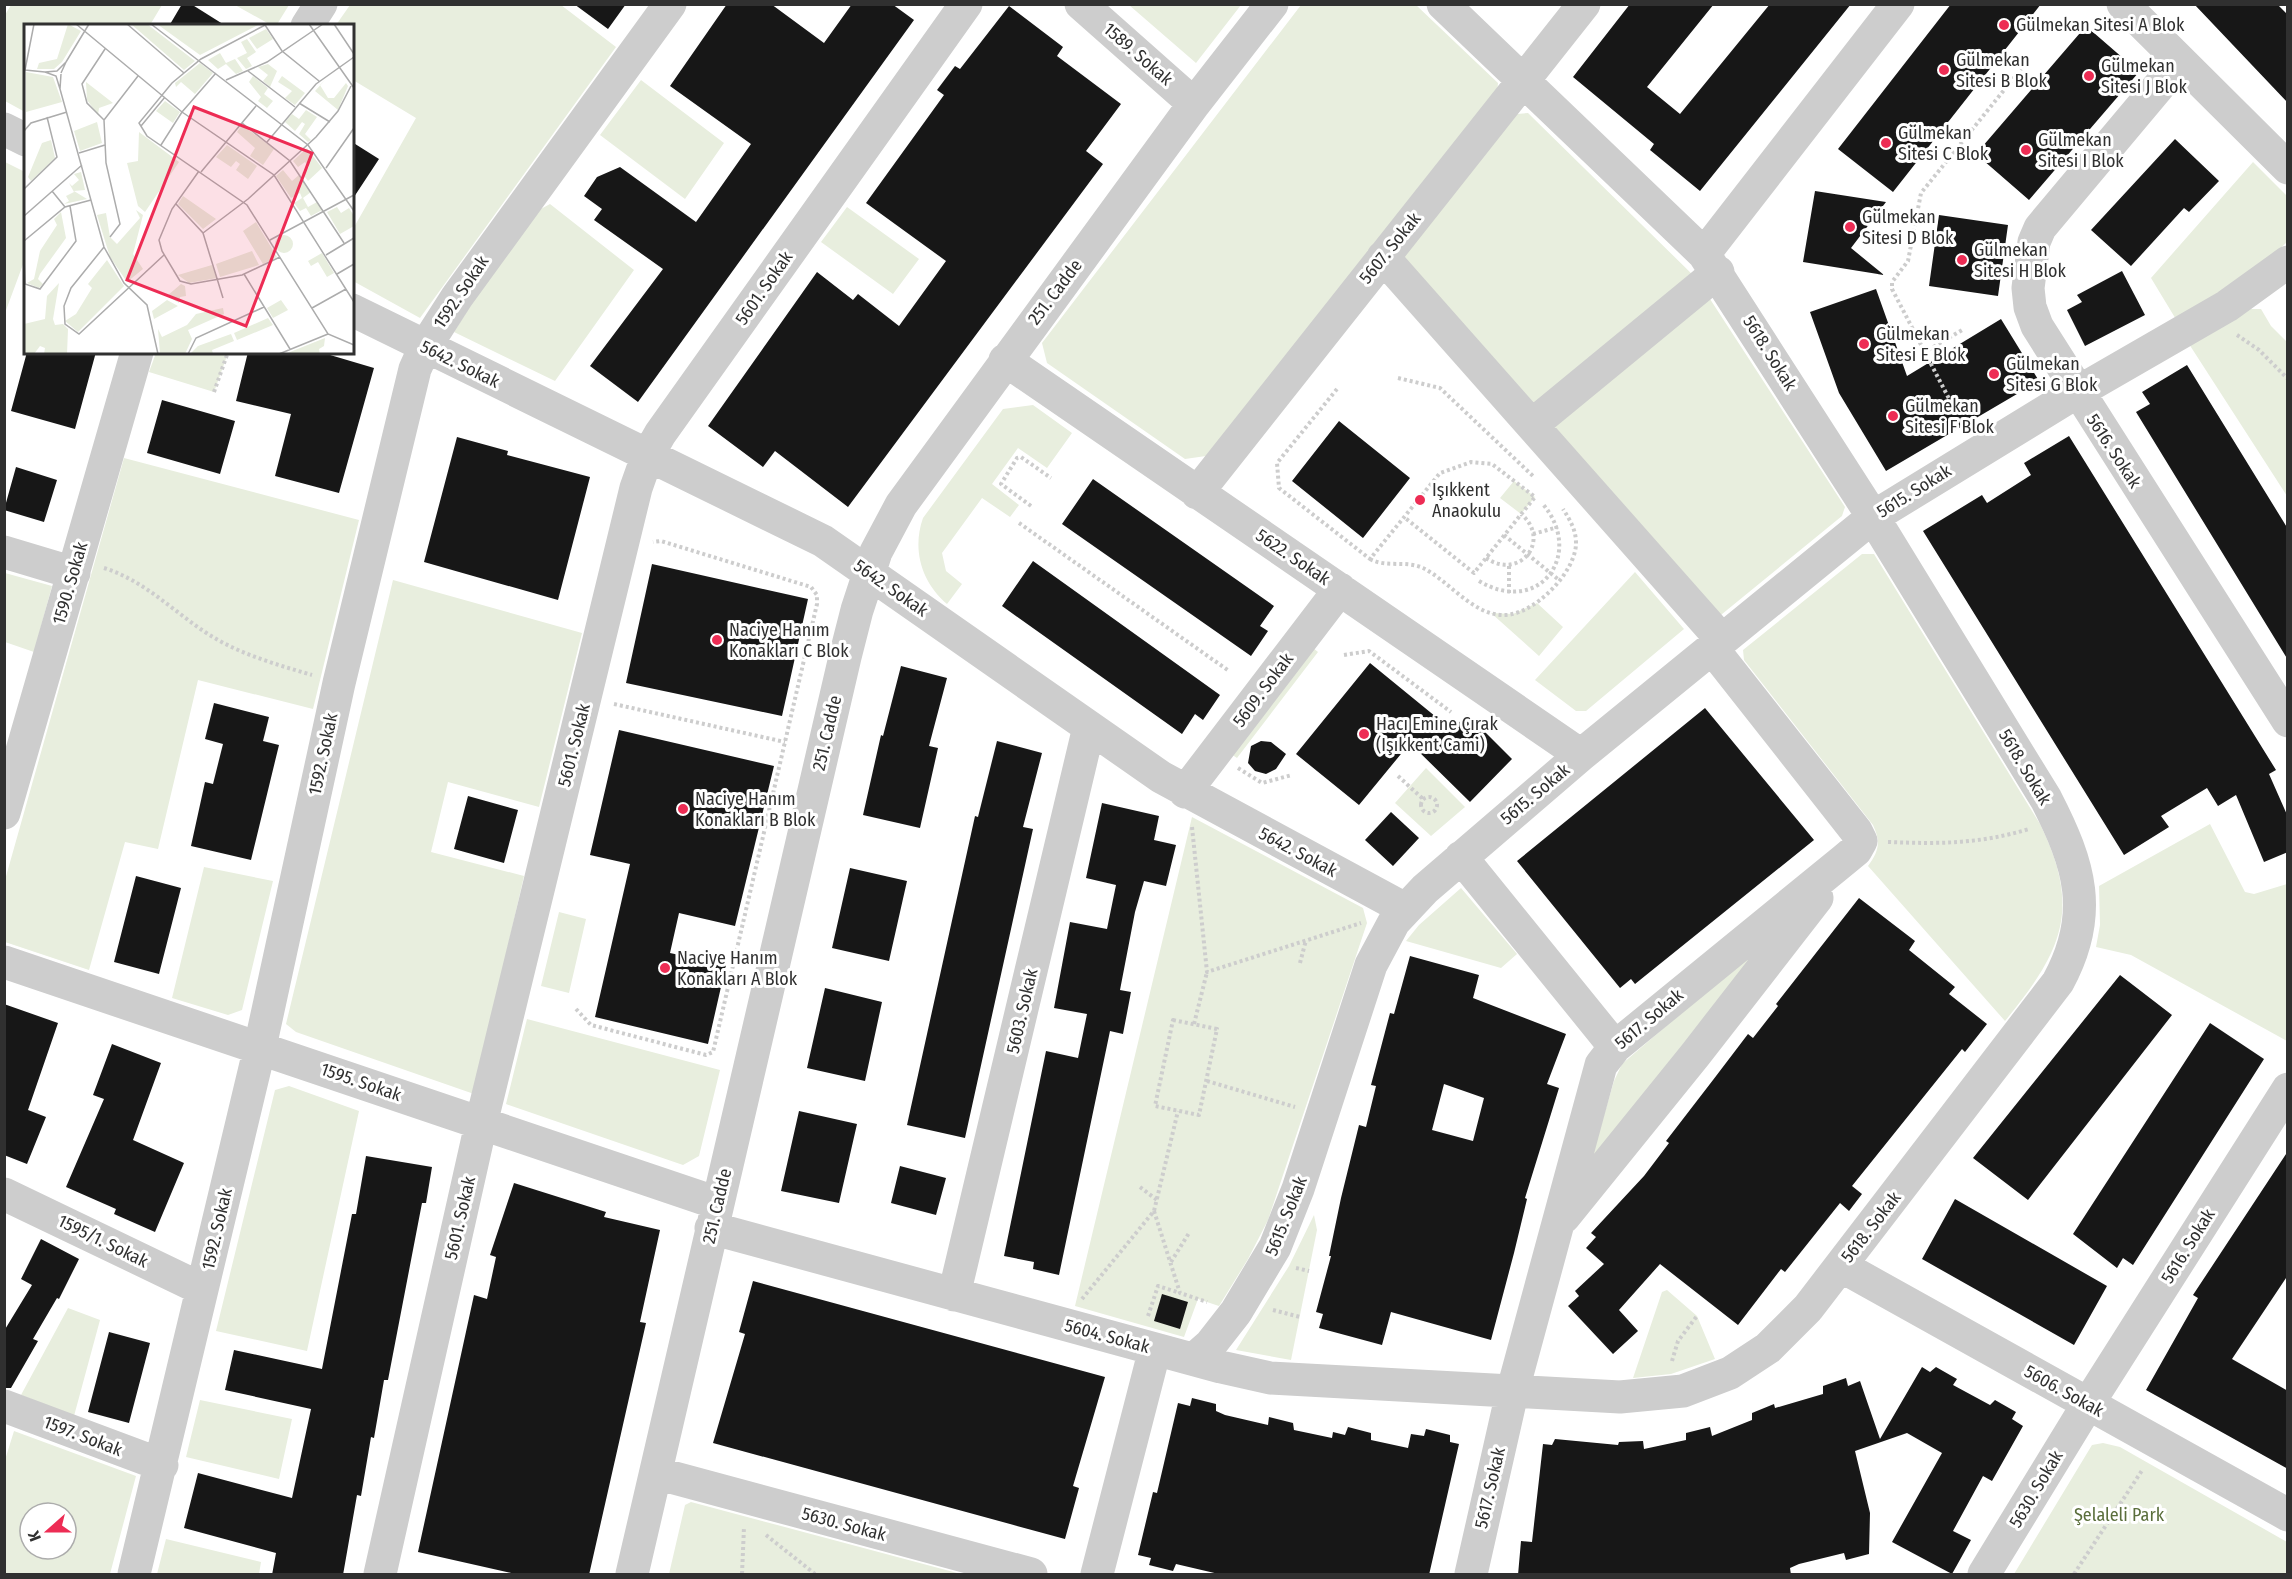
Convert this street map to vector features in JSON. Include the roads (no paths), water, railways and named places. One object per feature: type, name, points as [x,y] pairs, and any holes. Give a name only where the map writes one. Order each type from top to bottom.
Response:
[{"type":"street","points":[[309,24],[321,4]]},
{"type":"street","name":"1592. Sokak","points":[[134,1575],[162,1466],[260,1047],[339,682],[415,369],[425,347],[526,200],[670,4]]},
{"type":"street","name":"5601. Sokak","points":[[380,1575],[481,1124],[636,488],[647,457],[966,4]]},
{"type":"street","name":"1589. Sokak","points":[[1081,4],[1194,104]]},
{"type":"street","name":"251. Cadde","points":[[632,1575],[845,657],[869,572],[888,527],[901,505],[1194,104],[1272,4]]},
{"type":"street","name":"5618. Sokak","points":[[1443,4],[1711,263],[1873,517],[2055,818],[2068,847],[2080,889],[2079,929],[2067,966],[2046,999],[1808,1308],[1768,1348],[1755,1359],[1706,1384],[1665,1394],[1620,1397],[1512,1393]]},
{"type":"street","name":"5607. Sokak","points":[[1197,493],[1383,257],[1525,82],[1584,4]]},
{"type":"street","points":[[1532,425],[1711,263],[1898,4]]},
{"type":"street","points":[[2123,4],[2288,168]]},
{"type":"street","name":"5616. Sokak","points":[[2180,61],[2045,221],[2034,242],[2028,288],[2030,307],[2037,326],[2077,392],[2288,722]]},
{"type":"street","points":[[4,129],[24,139]]},
{"type":"street","points":[[1383,257],[1532,425],[1717,644],[1856,831],[1852,850],[1695,1055],[1557,1224]]},
{"type":"street","name":"5615. Sokak","points":[[1194,1359],[1250,1310],[1263,1270],[1279,1239],[1371,965],[1400,916],[1461,857],[1581,755],[1873,517],[2077,392],[2227,306],[2288,262]]},
{"type":"street","name":"5642. Sokak","points":[[354,311],[647,457],[823,541],[1089,727],[1189,807],[1400,916]]},
{"type":"street","name":"1590. Sokak","points":[[4,813],[136,354]]},
{"type":"street","name":"5622. Sokak","points":[[1005,360],[1581,755]]},
{"type":"street","points":[[4,552],[75,568]]},
{"type":"street","name":"5609. Sokak","points":[[1189,807],[1215,753],[1340,589]]},
{"type":"street","name":"5603. Sokak","points":[[954,1295],[1089,727]]},
{"type":"street","name":"5617. Sokak","points":[[1471,1575],[1512,1393],[1599,1071],[1615,1047],[1852,850]]},
{"type":"street","points":[[1461,857],[1615,1047]]},
{"type":"street","name":"1595. Sokak","points":[[4,962],[260,1047],[481,1124],[714,1216]]},
{"type":"street","name":"5616. Sokak","points":[[2088,1404],[2288,1089]]},
{"type":"street","name":"1595/1. Sokak","points":[[7,1202],[202,1289]]},
{"type":"street","name":"5604. Sokak","points":[[714,1216],[954,1295],[1150,1337],[1194,1359],[1248,1374],[1293,1380],[1512,1393]]},
{"type":"street","name":"5606. Sokak","points":[[1841,1266],[2288,1515]]},
{"type":"street","points":[[1097,1575],[1150,1337]]},
{"type":"street","name":"5630. Sokak","points":[[1984,1575],[2088,1404]]},
{"type":"street","name":"1597. Sokak","points":[[4,1406],[162,1466]]},
{"type":"street","name":"5630. Sokak","points":[[656,1473],[1031,1575]]},
{"type":"place","name":"Gülmekan Sitesi A Blok","points":[[2004,25]]},
{"type":"place","name":"Gülmekan Sitesi B Blok","points":[[1944,70]]},
{"type":"place","name":"Gülmekan Sitesi J Blok","points":[[2089,76]]},
{"type":"place","name":"Gülmekan Sitesi C Blok","points":[[1886,143]]},
{"type":"place","name":"Gülmekan Sitesi I Blok","points":[[2026,150]]},
{"type":"place","name":"Gülmekan Sitesi D Blok","points":[[1850,227]]},
{"type":"place","name":"Gülmekan Sitesi H Blok","points":[[1962,260]]},
{"type":"place","name":"Gülmekan Sitesi E Blok","points":[[1864,344]]},
{"type":"place","name":"Gülmekan Sitesi G Blok","points":[[1994,374]]},
{"type":"place","name":"Gülmekan Sitesi F Blok","points":[[1893,416]]},
{"type":"place","name":"Işıkkent Anaokulu","points":[[1420,500]]},
{"type":"place","name":"Naciye Hanım Konakları C Blok","points":[[717,640]]},
{"type":"place","name":"Hacı Emine Çırak (Işıkkent Cami)","points":[[1364,734]]},
{"type":"place","name":"Naciye Hanım Konakları B Blok","points":[[683,809]]},
{"type":"place","name":"Naciye Hanım Konakları A Blok","points":[[665,968]]},
{"type":"park label","name":"Şelaleli Park","points":[[2119,1515]]}]
